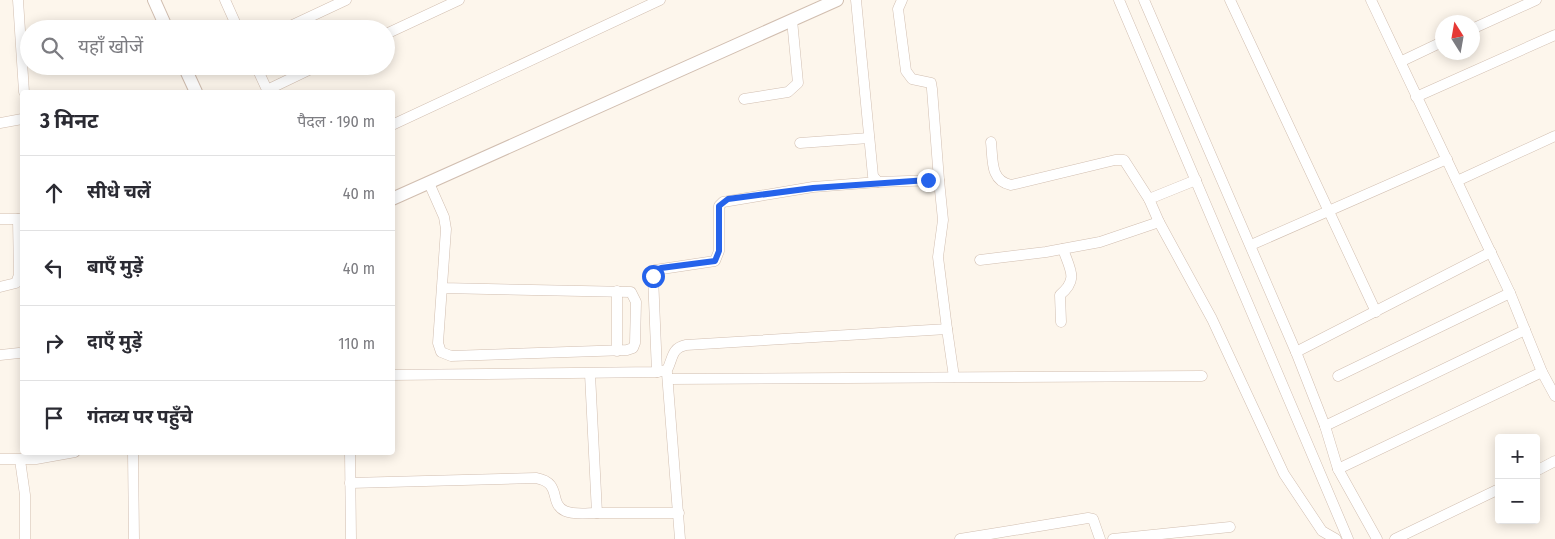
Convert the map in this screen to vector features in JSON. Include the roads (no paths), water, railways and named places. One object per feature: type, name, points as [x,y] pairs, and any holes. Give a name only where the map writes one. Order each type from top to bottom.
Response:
[{"type":"street","points":[[18,0],[20,31]]},
{"type":"street","points":[[154,0],[163,20]]},
{"type":"street","points":[[225,0],[234,20]]},
{"type":"street","points":[[303,20],[346,0]]},
{"type":"street","points":[[395,30],[459,0]]},
{"type":"street","points":[[395,124],[660,0]]},
{"type":"street","points":[[395,198],[837,0]]},
{"type":"street","points":[[856,0],[871,168],[878,182]]},
{"type":"street","points":[[902,0],[898,9],[906,71],[912,79],[931,83],[932,89],[943,220],[938,257],[954,377]]},
{"type":"street","points":[[1119,0],[1348,539]]},
{"type":"street","points":[[1144,0],[1296,352],[1325,426],[1338,469],[1376,539]]},
{"type":"street","points":[[1230,0],[1376,312]]},
{"type":"street","points":[[1371,0],[1402,61],[1416,97],[1491,252],[1542,372],[1555,396]]},
{"type":"street","points":[[1480,25],[1536,0]]},
{"type":"street","points":[[744,99],[788,92],[798,83],[792,20]]},
{"type":"street","points":[[1416,97],[1555,35]]},
{"type":"street","points":[[1402,61],[1435,45]]},
{"type":"street","points":[[23,75],[24,90]]},
{"type":"street","points":[[188,75],[195,90]]},
{"type":"street","points":[[260,75],[268,90]]},
{"type":"street","points":[[270,90],[299,75]]},
{"type":"street","points":[[0,123],[20,120]]},
{"type":"street","points":[[1457,181],[1555,136]]},
{"type":"street","points":[[800,143],[868,138]]},
{"type":"street","points":[[991,142],[994,172],[997,180],[1011,186],[1115,160],[1124,160],[1149,199],[1159,222],[1212,319],[1284,474],[1322,531],[1336,539]]},
{"type":"street","points":[[1251,245],[1447,159]]},
{"type":"street","points":[[680,539],[679,513],[653,276],[655,270],[715,261],[719,251],[719,206],[723,202],[813,188],[878,182],[939,180]]},
{"type":"street","points":[[1149,199],[1196,180]]},
{"type":"street","points":[[429,183],[444,217],[446,229],[438,343],[442,352],[451,356],[617,350],[633,348],[635,343],[636,302],[631,292],[442,288]]},
{"type":"street","points":[[0,219],[20,219],[19,286],[0,287]]},
{"type":"street","points":[[980,260],[1063,249],[1114,239],[1159,222]]},
{"type":"street","points":[[1061,322],[1060,295],[1070,287],[1072,281],[1063,249]]},
{"type":"street","points":[[1296,352],[1491,252]]},
{"type":"street","points":[[617,291],[617,350]]},
{"type":"street","points":[[1338,376],[1510,293]]},
{"type":"street","points":[[664,374],[673,353],[678,347],[686,345],[947,329]]},
{"type":"street","points":[[1325,426],[1525,330]]},
{"type":"street","points":[[0,355],[19,353]]},
{"type":"street","points":[[1338,469],[1542,372]]},
{"type":"street","points":[[395,374],[954,377],[1202,376]]},
{"type":"street","points":[[590,374],[597,513]]},
{"type":"street","points":[[0,459],[20,460],[54,455]]},
{"type":"street","points":[[133,455],[134,539]]},
{"type":"street","points":[[350,455],[351,539]]},
{"type":"street","points":[[20,460],[25,495],[25,539]]},
{"type":"street","points":[[1540,469],[1555,462]]},
{"type":"street","points":[[350,483],[536,478],[547,480],[553,487],[559,506],[565,511],[679,513]]},
{"type":"street","points":[[1395,539],[1495,491]]},
{"type":"street","points":[[960,539],[1088,518],[1093,519],[1096,524],[1100,539]]},
{"type":"street","points":[[1113,539],[1230,527]]}]
